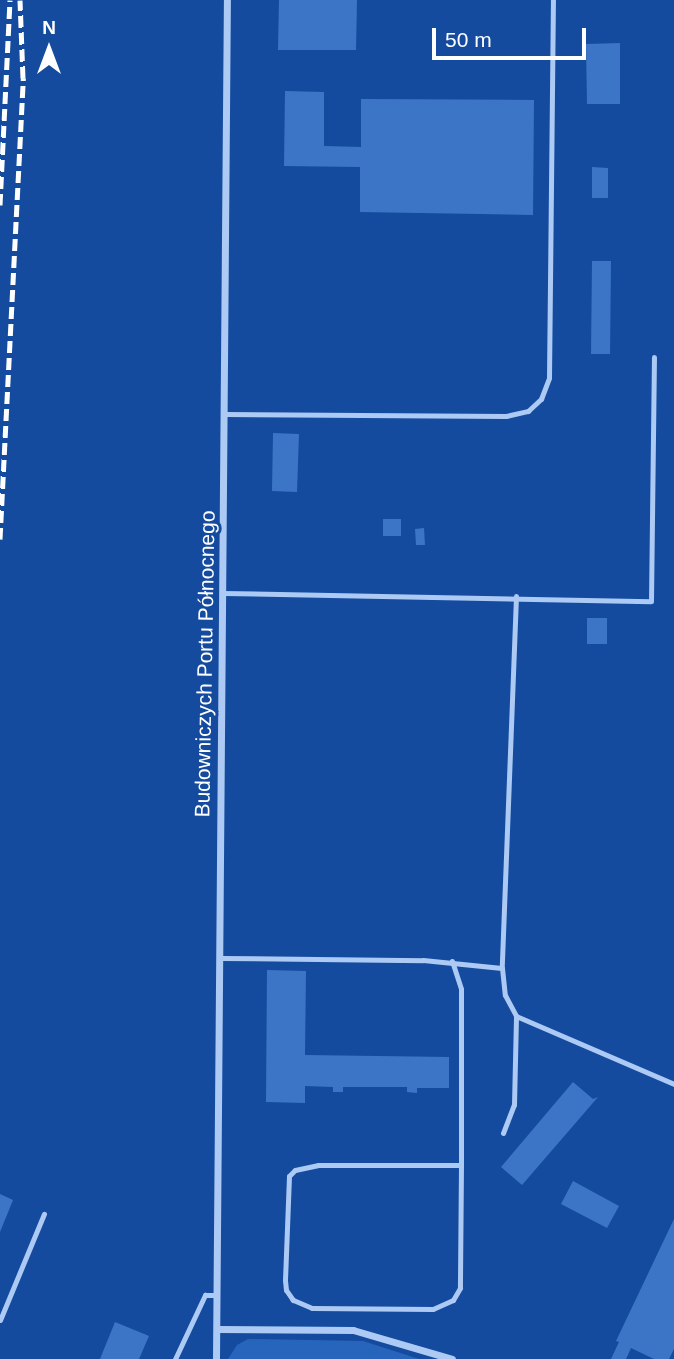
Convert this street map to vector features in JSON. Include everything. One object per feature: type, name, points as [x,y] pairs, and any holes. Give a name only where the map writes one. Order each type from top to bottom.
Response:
[{"type":"street","name":"Budowniczych Portu Północnego","points":[[216,1359],[227,0]]},
{"type":"street","points":[[217,1329],[352,1330],[452,1359]]},
{"type":"lane","points":[[225,414],[506,416],[528,411],[541,399],[549,378],[553,0]]},
{"type":"lane","points":[[223,593],[516,596],[651,601],[654,357]]},
{"type":"lane","points":[[503,1133],[514,1105],[516,1016],[505,995],[502,968],[516,596]]},
{"type":"lane","points":[[220,958],[452,961],[502,968]]},
{"type":"lane","points":[[452,961],[461,989],[461,1165],[460,1288],[453,1300],[445,1306],[419,1309],[312,1308],[293,1300],[286,1290],[285,1280],[289,1176],[295,1170],[318,1165],[461,1165]]},
{"type":"lane","points":[[516,1016],[674,1084]]},
{"type":"lane","points":[[0,1320],[44,1214]]},
{"type":"lane","points":[[175,1359],[205,1295],[216,1295]]},
{"type":"shaded area","points":[[248,1339],[363,1341],[419,1359],[228,1359],[237,1345]]},
{"type":"building","points":[[279,0],[357,0],[356,50],[278,50]]},
{"type":"building","points":[[620,43],[620,104],[587,104],[586,44]]},
{"type":"building","points":[[285,91],[324,92],[324,146],[361,147],[361,99],[534,100],[533,215],[360,212],[360,167],[284,166]]},
{"type":"building","points":[[592,167],[608,168],[608,198],[592,198]]},
{"type":"building","points":[[592,261],[611,261],[610,354],[591,354]]},
{"type":"building","points":[[273,433],[299,434],[297,492],[272,491]]},
{"type":"building","points":[[383,519],[401,519],[401,536],[383,536]]},
{"type":"building","points":[[424,528],[425,545],[416,545],[415,529]]},
{"type":"building","points":[[587,618],[607,618],[607,644],[587,644]]},
{"type":"building","points":[[267,970],[306,971],[305,1055],[449,1057],[449,1088],[417,1088],[417,1093],[407,1092],[407,1087],[343,1087],[343,1092],[333,1092],[333,1087],[305,1086],[305,1103],[266,1102]]},
{"type":"building","points":[[573,1082],[593,1099],[598,1097],[522,1185],[501,1167]]},
{"type":"building","points":[[573,1181],[619,1206],[607,1228],[561,1204]]},
{"type":"building","points":[[0,1194],[13,1200],[0,1232]]},
{"type":"building","points":[[674,1219],[674,1349],[669,1359],[654,1359],[631,1348],[626,1359],[611,1359],[619,1342],[616,1341]]},
{"type":"building","points":[[115,1322],[149,1336],[139,1359],[100,1359]]},
{"type":"railway","points":[[0,205],[10,0]]},
{"type":"railway","points":[[0,539],[23,78],[20,0]]}]
